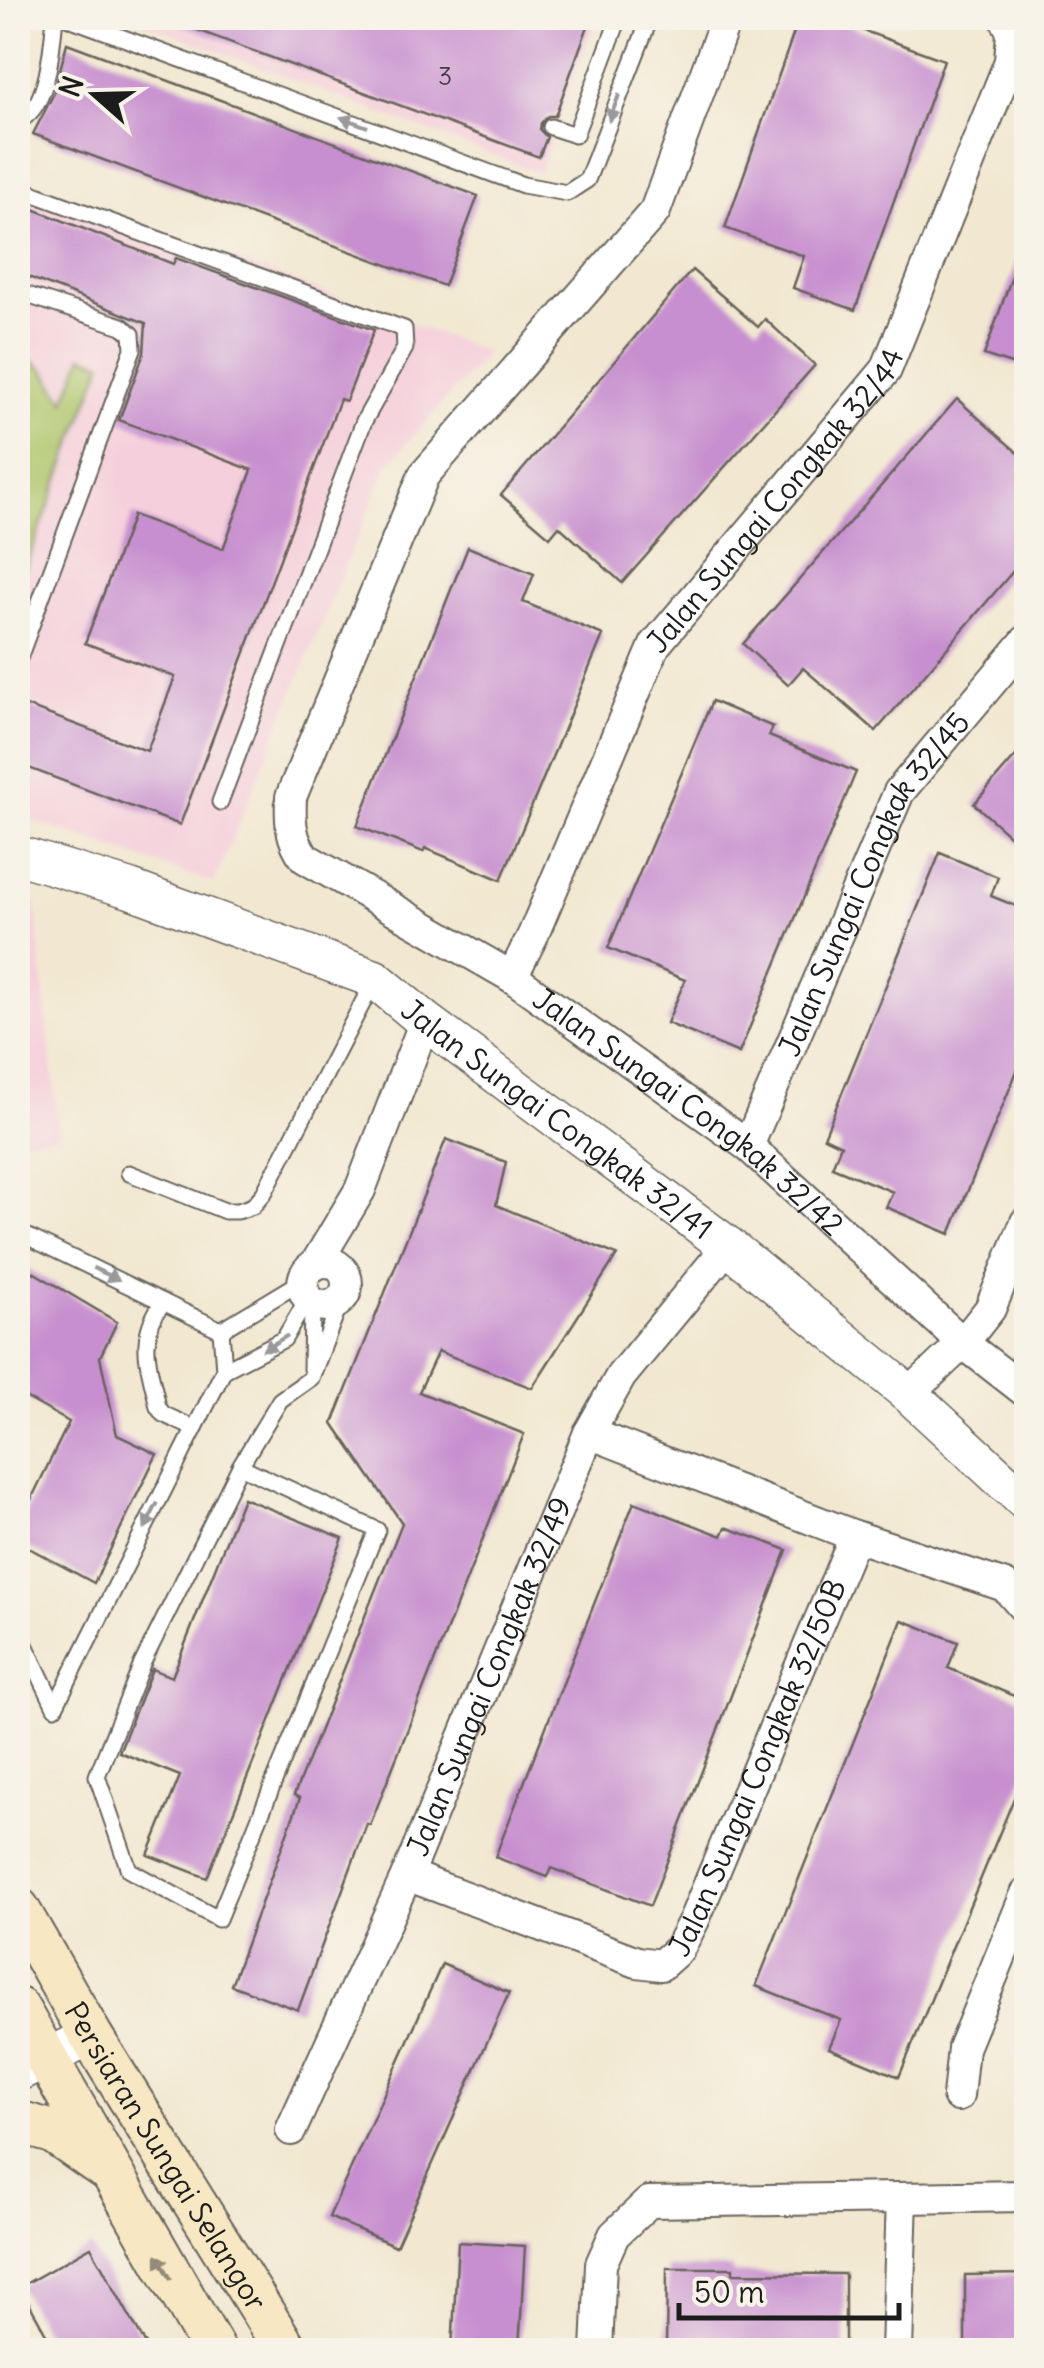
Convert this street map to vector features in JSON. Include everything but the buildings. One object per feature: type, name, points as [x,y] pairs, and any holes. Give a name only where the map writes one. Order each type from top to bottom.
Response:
[{"type":"main road","name":"Persiaran Sungai Selangor","points":[[18,1908],[90,2036],[286,2350]]},
{"type":"main road","name":"Persiaran Sungai Selangor","points":[[18,2009],[32,2065],[110,2173],[214,2350]]},
{"type":"main road","points":[[18,2122],[53,2132],[110,2173]]},
{"type":"street","name":"Jalan Sungai Congkak 32/42","points":[[726,18],[655,211],[424,475],[291,797],[290,824],[296,846],[305,858],[512,976],[748,1146],[963,1342],[1026,1392]]},
{"type":"street","name":"Jalan Sungai Congkak 32/44","points":[[512,976],[534,934],[655,645],[886,370],[1010,61],[1012,32],[1005,18]]},
{"type":"street","name":"Jalan Sungai Congkak 32/45","points":[[748,1146],[899,792],[1026,641]]},
{"type":"street","name":"Jalan Sungai Congkak 32/41","points":[[18,855],[130,889],[375,979],[425,1022],[728,1246],[909,1394],[1026,1502]]},
{"type":"street","points":[[321,1287],[425,1022]]},
{"type":"street","points":[[909,1394],[963,1342],[990,1309],[1026,1222]]},
{"type":"street","name":"Jalan Sungai Congkak 32/49","points":[[291,2130],[407,1876],[589,1434],[621,1376],[728,1246]]},
{"type":"street","points":[[589,1434],[855,1536],[1005,1586],[1026,1610]]},
{"type":"street","name":"Jalan Sungai Congkak 32/50B","points":[[407,1876],[638,1962],[662,1965],[679,1949],[694,1920],[855,1536]]},
{"type":"street","points":[[958,2096],[963,2048],[1026,1894]]},
{"type":"street","points":[[32,2065],[90,2036]]},
{"type":"street","points":[[597,2350],[601,2264],[614,2235],[649,2202],[1026,2196]]},
{"type":"street","points":[[897,2350],[902,2198]]},
{"type":"lane","points":[[18,121],[30,112],[48,75],[54,18]]},
{"type":"lane","points":[[70,18],[524,185],[568,193],[586,180],[650,18]]},
{"type":"lane","points":[[550,127],[575,135],[619,18]]},
{"type":"lane","points":[[18,188],[404,330],[406,348],[364,422],[220,802]]},
{"type":"lane","points":[[18,292],[122,326],[132,334],[133,350],[18,661]]},
{"type":"lane","points":[[128,1173],[226,1211],[253,1206],[276,1173],[375,979]]},
{"type":"lane","points":[[18,1232],[221,1330],[321,1287]]},
{"type":"lane","points":[[224,1370],[284,1339],[321,1287]]},
{"type":"lane","points":[[240,1466],[376,1530],[218,1919],[129,1870],[97,1776],[142,1664],[240,1466],[280,1400],[310,1378],[321,1287]]},
{"type":"lane","points":[[310,1378],[321,1287]]},
{"type":"lane","points":[[164,1302],[147,1328],[144,1342],[158,1407],[163,1414],[195,1429]]},
{"type":"lane","points":[[18,1630],[55,1707],[224,1370],[221,1330]]},
{"type":"shaded area","points":[[131,18],[597,18],[539,173]]},
{"type":"shaded area","points":[[18,180],[487,352],[387,466],[214,883],[18,816]]},
{"type":"shaded area","points":[[35,903],[59,1135],[18,1141],[18,906]]},
{"type":"green space","points":[[18,351],[44,370],[65,401],[83,356],[103,363],[18,587]]}]
